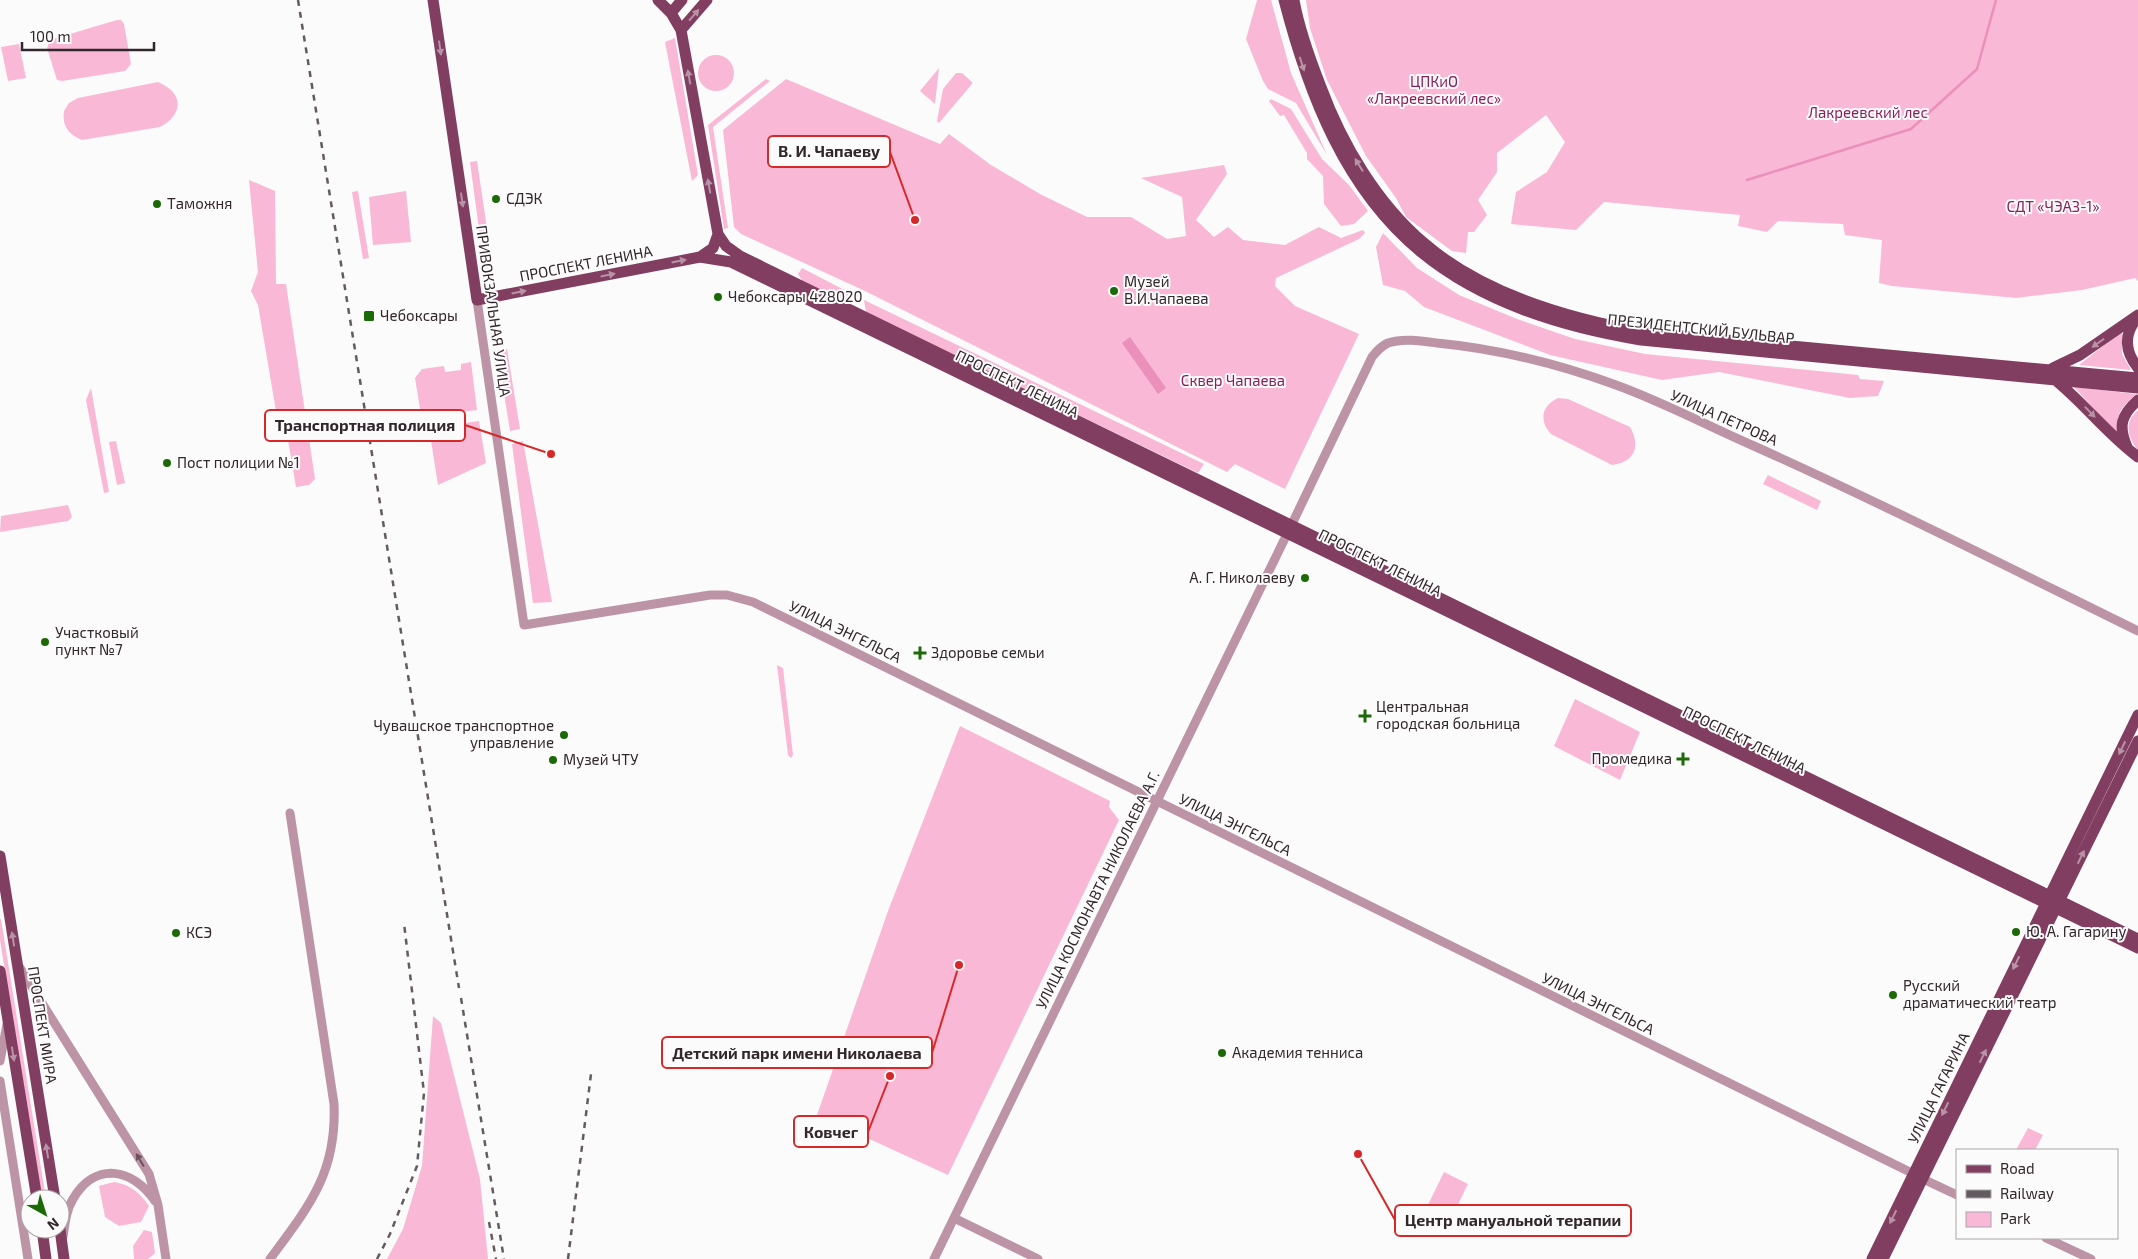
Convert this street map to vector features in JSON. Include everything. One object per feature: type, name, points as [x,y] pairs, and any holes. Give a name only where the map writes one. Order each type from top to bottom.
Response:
[{"type":"main road","name":"ПРИВОКЗАЛЬНАЯ УЛИЦА","points":[[433,0],[478,300]]},
{"type":"main road","points":[[658,0],[671,13],[681,30],[718,234],[712,248],[700,257]]},
{"type":"main road","points":[[671,13],[682,0]]},
{"type":"main road","points":[[681,30],[707,0]]},
{"type":"main road","name":"ПРЕЗИДЕНТСКИЙ БУЛЬВАР","points":[[1284,0],[1304,71],[1325,120],[1355,176],[1379,209],[1420,252],[1450,274],[1521,309],[1557,322],[1598,333],[1640,340],[2052,374],[2138,378]]},
{"type":"main road","name":"ПРЕЗИДЕНТСКИЙ БУЛЬВАР","points":[[1294,0],[1305,42],[1327,104],[1341,134],[1376,190],[1424,244],[1475,277],[1510,294],[1540,307],[1579,319],[1650,333],[2052,374],[2138,388]]},
{"type":"main road","name":"ПРОСПЕКТ ЛЕНИНА","points":[[718,234],[726,246],[750,261],[1289,530]]},
{"type":"main road","name":"ПРОСПЕКТ ЛЕНИНА","points":[[478,300],[700,257],[724,260],[740,266],[1289,530],[2052,902],[2138,948]]},
{"type":"main road","points":[[2138,316],[2052,374],[2138,457]]},
{"type":"main road","points":[[2138,316],[2127,336],[2130,359],[2138,368]]},
{"type":"main road","points":[[2128,449],[2122,436],[2124,416],[2129,408],[2138,400]]},
{"type":"main road","name":"УЛИЦА ГАГАРИНА","points":[[1872,1259],[1918,1176],[2052,902],[2138,715]]},
{"type":"main road","name":"УЛИЦА ГАГАРИНА","points":[[2052,902],[2138,741]]},
{"type":"main road","name":"ПРОСПЕКТ МИРА","points":[[0,856],[2,883],[53,1189]]},
{"type":"main road","name":"ПРОСПЕКТ ЛЕНИНА","points":[[2052,902],[2138,938]]},
{"type":"main road","points":[[0,971],[35,1189]]},
{"type":"main road","name":"УЛИЦА ГАГАРИНА","points":[[1883,1259],[1918,1176]]},
{"type":"main road","points":[[43,1239],[46,1259]]},
{"type":"main road","points":[[61,1239],[64,1259]]},
{"type":"street","name":"ПРИВОКЗАЛЬНАЯ УЛИЦА","points":[[478,300],[524,625]]},
{"type":"street","name":"УЛИЦА ПЕТРОВА","points":[[1330,445],[1372,357],[1386,344],[1396,341],[1420,341],[1464,346],[1514,355],[1574,371],[1657,402],[1807,470],[2138,631]]},
{"type":"street","name":"УЛИЦА КОСМОНАВТА НИКОЛАЕВА А.Г.","points":[[934,1259],[1330,445]]},
{"type":"street","name":"УЛИЦА ЭНГЕЛЬСА","points":[[524,625],[710,595],[737,596],[762,606],[1956,1195]]},
{"type":"street","points":[[270,1259],[297,1222],[324,1177],[333,1147],[335,1123],[334,1104],[303,889],[290,813]]},
{"type":"street","points":[[17,964],[149,1174],[158,1205],[166,1259]]},
{"type":"street","points":[[0,1061],[8,1022]]},
{"type":"street","points":[[0,1081],[28,1259]]},
{"type":"street","points":[[62,1245],[67,1212],[72,1200],[80,1189],[98,1176],[122,1174],[132,1178],[142,1184],[158,1205]]},
{"type":"street","points":[[954,1218],[1038,1259]]},
{"type":"street","points":[[2048,1239],[2091,1259]]},
{"type":"green space","points":[[1257,0],[1271,0],[1291,73],[1327,155],[1296,103],[1268,89],[1263,81],[1246,39]]},
{"type":"green space","points":[[1306,0],[2138,0],[2138,281],[2135,278],[2082,290],[2016,298],[1892,286],[1879,283],[1882,240],[1845,235],[1843,224],[1778,221],[1767,232],[1738,226],[1740,215],[1604,202],[1576,230],[1511,224],[1516,192],[1547,172],[1565,142],[1546,115],[1497,153],[1497,172],[1478,200],[1487,215],[1474,232],[1468,232],[1466,253],[1452,251],[1406,217],[1396,198],[1366,156],[1327,80],[1310,28]]},
{"type":"green space","points":[[121,20],[124,24],[131,64],[125,71],[62,81],[57,80],[47,48],[53,39]]},
{"type":"green space","points":[[675,38],[698,175],[692,181],[665,42]]},
{"type":"green space","points":[[19,44],[26,78],[8,81],[1,47]]},
{"type":"green space","points":[[716,55],[729,60],[734,73],[729,86],[716,91],[703,86],[698,73],[703,60]]},
{"type":"green space","points":[[939,68],[935,104],[920,91]]},
{"type":"green space","points":[[956,73],[962,73],[972,84],[939,123],[937,121],[943,89]]},
{"type":"green space","points":[[766,79],[770,81],[713,127],[728,228],[724,229],[708,125]]},
{"type":"green space","name":"Сквер Чапаева","points":[[786,79],[940,144],[949,134],[991,165],[1040,194],[1087,217],[1131,217],[1167,239],[1186,236],[1182,197],[1141,178],[1224,165],[1227,174],[1196,220],[1214,237],[1228,227],[1243,240],[1285,245],[1319,227],[1341,238],[1363,230],[1365,233],[1359,239],[1276,278],[1275,286],[1295,306],[1359,334],[1285,489],[1235,464],[1227,472],[865,291],[741,234],[734,227],[723,130]]},
{"type":"green space","points":[[158,82],[173,92],[178,104],[173,116],[160,127],[82,140],[73,135],[65,125],[64,111],[69,103],[78,98]]},
{"type":"green space","points":[[1271,99],[1291,109],[1322,159],[1349,185],[1368,211],[1354,224],[1341,226],[1324,204],[1323,176],[1307,159],[1307,153],[1284,115],[1280,116],[1269,101]]},
{"type":"green space","points":[[477,161],[489,242],[481,244],[470,162]]},
{"type":"green space","points":[[249,180],[275,191],[276,284],[286,284],[315,479],[309,485],[296,487],[284,416],[277,417],[258,305],[251,291],[258,272]]},
{"type":"green space","points":[[358,191],[369,258],[363,259],[352,192]]},
{"type":"green space","points":[[406,191],[411,242],[373,245],[369,197]]},
{"type":"green space","points":[[1383,233],[1417,268],[1459,295],[1517,319],[1575,339],[1645,354],[1858,375],[1860,379],[1884,381],[1878,396],[1850,398],[1719,372],[1662,380],[1550,355],[1424,307],[1405,291],[1383,285],[1376,247]]},
{"type":"green space","points":[[802,268],[852,294],[834,299],[805,285],[798,274]]},
{"type":"green space","points":[[864,300],[1204,464],[1198,473],[866,312]]},
{"type":"green space","points":[[2122,331],[2122,354],[2131,370],[2079,365]]},
{"type":"green space","points":[[507,349],[520,429],[510,431],[497,350]]},
{"type":"green space","points":[[471,362],[477,410],[427,416],[420,409],[415,378],[422,369],[444,366],[445,372],[461,370],[461,364]]},
{"type":"green space","points":[[2074,387],[2136,394],[2120,412],[2118,435]]},
{"type":"green space","points":[[91,388],[109,492],[104,493],[86,400]]},
{"type":"green space","points":[[1558,398],[1568,399],[1630,427],[1635,441],[1634,452],[1631,457],[1612,465],[1551,434],[1543,419],[1545,409],[1552,401]]},
{"type":"green space","points":[[2138,410],[2138,451],[2132,441],[2129,425],[2133,415]]},
{"type":"green space","points":[[479,421],[486,463],[438,485],[429,428]]},
{"type":"green space","points":[[116,441],[125,483],[117,485],[109,442]]},
{"type":"green space","points":[[523,441],[552,602],[533,603],[512,444]]},
{"type":"green space","points":[[1768,475],[1821,501],[1817,510],[1763,484]]},
{"type":"green space","points":[[68,505],[72,517],[68,521],[0,532],[1,516]]},
{"type":"green space","points":[[777,665],[783,668],[793,755],[791,758],[788,755]]},
{"type":"green space","points":[[1575,699],[1640,732],[1620,780],[1554,746]]},
{"type":"green space","points":[[960,726],[1110,801],[1109,807],[1119,820],[948,1175],[817,1115],[888,911]]},
{"type":"green space","points":[[1,919],[44,1189],[39,1189],[0,940]]},
{"type":"green space","points":[[433,1016],[441,1023],[480,1179],[488,1259],[387,1259],[403,1229],[422,1166]]},
{"type":"green space","points":[[2028,1128],[2043,1135],[2036,1149],[2017,1149]]},
{"type":"green space","points":[[1444,1172],[1468,1184],[1448,1225],[1424,1213]]},
{"type":"green space","points":[[114,1182],[134,1190],[149,1206],[141,1222],[119,1226],[105,1217],[99,1186]]},
{"type":"green space","points":[[144,1230],[152,1232],[155,1253],[148,1259],[134,1259],[133,1246]]},
{"type":"shaded area","points":[[1130,337],[1166,388],[1158,394],[1122,343]]},
{"type":"waterway","points":[[1747,180],[1911,129],[1977,69],[1996,0]]},
{"type":"railway","points":[[298,0],[459,988]]},
{"type":"railway","points":[[377,1259],[390,1234],[417,1166],[424,1093],[404,923]]},
{"type":"railway","points":[[461,998],[504,1259]]},
{"type":"railway","points":[[568,1259],[591,1074]]},
{"type":"railway","points":[[489,1222],[496,1259]]},
{"type":"place","name":"СДЭК","points":[[496,199]]},
{"type":"place","name":"Таможня","points":[[157,204]]},
{"type":"place","name":"В. И. Чапаеву","points":[[915,220]]},
{"type":"place","name":"Музей В.И.Чапаева","points":[[1114,291]]},
{"type":"place","name":"Чебоксары 428020","points":[[718,297]]},
{"type":"place","name":"Чебоксары","points":[[369,316]]},
{"type":"place","name":"Транспортная полиция","points":[[551,454]]},
{"type":"place","name":"Пост полиции №1","points":[[167,463]]},
{"type":"place","name":"А. Г. Николаеву","points":[[1305,578]]},
{"type":"place","name":"Участковый пункт №7","points":[[45,642]]},
{"type":"place","name":"Здоровье семьи","points":[[920,653]]},
{"type":"place","name":"Центральная городская больница","points":[[1365,716]]},
{"type":"place","name":"Чувашское транспортное управление","points":[[564,735]]},
{"type":"place","name":"Промедика","points":[[1683,759]]},
{"type":"place","name":"Музей ЧТУ","points":[[553,760]]},
{"type":"place","name":"Ю. А. Гагарину","points":[[2016,932]]},
{"type":"place","name":"КСЭ","points":[[176,933]]},
{"type":"place","name":"Детский парк имени Николаева","points":[[959,965]]},
{"type":"place","name":"Русский драматический театр","points":[[1893,995]]},
{"type":"place","name":"Академия тенниса","points":[[1222,1053]]},
{"type":"place","name":"Ковчег","points":[[890,1076]]},
{"type":"place","name":"Центр мануальной терапии","points":[[1358,1154]]},
{"type":"park label","name":"ЦПКиО «Лакреевский лес»","points":[[1434,90]]},
{"type":"park label","name":"Лакреевский лес","points":[[1868,113]]},
{"type":"park label","name":"СДТ «ЧЭАЗ-1»","points":[[2053,207]]}]
